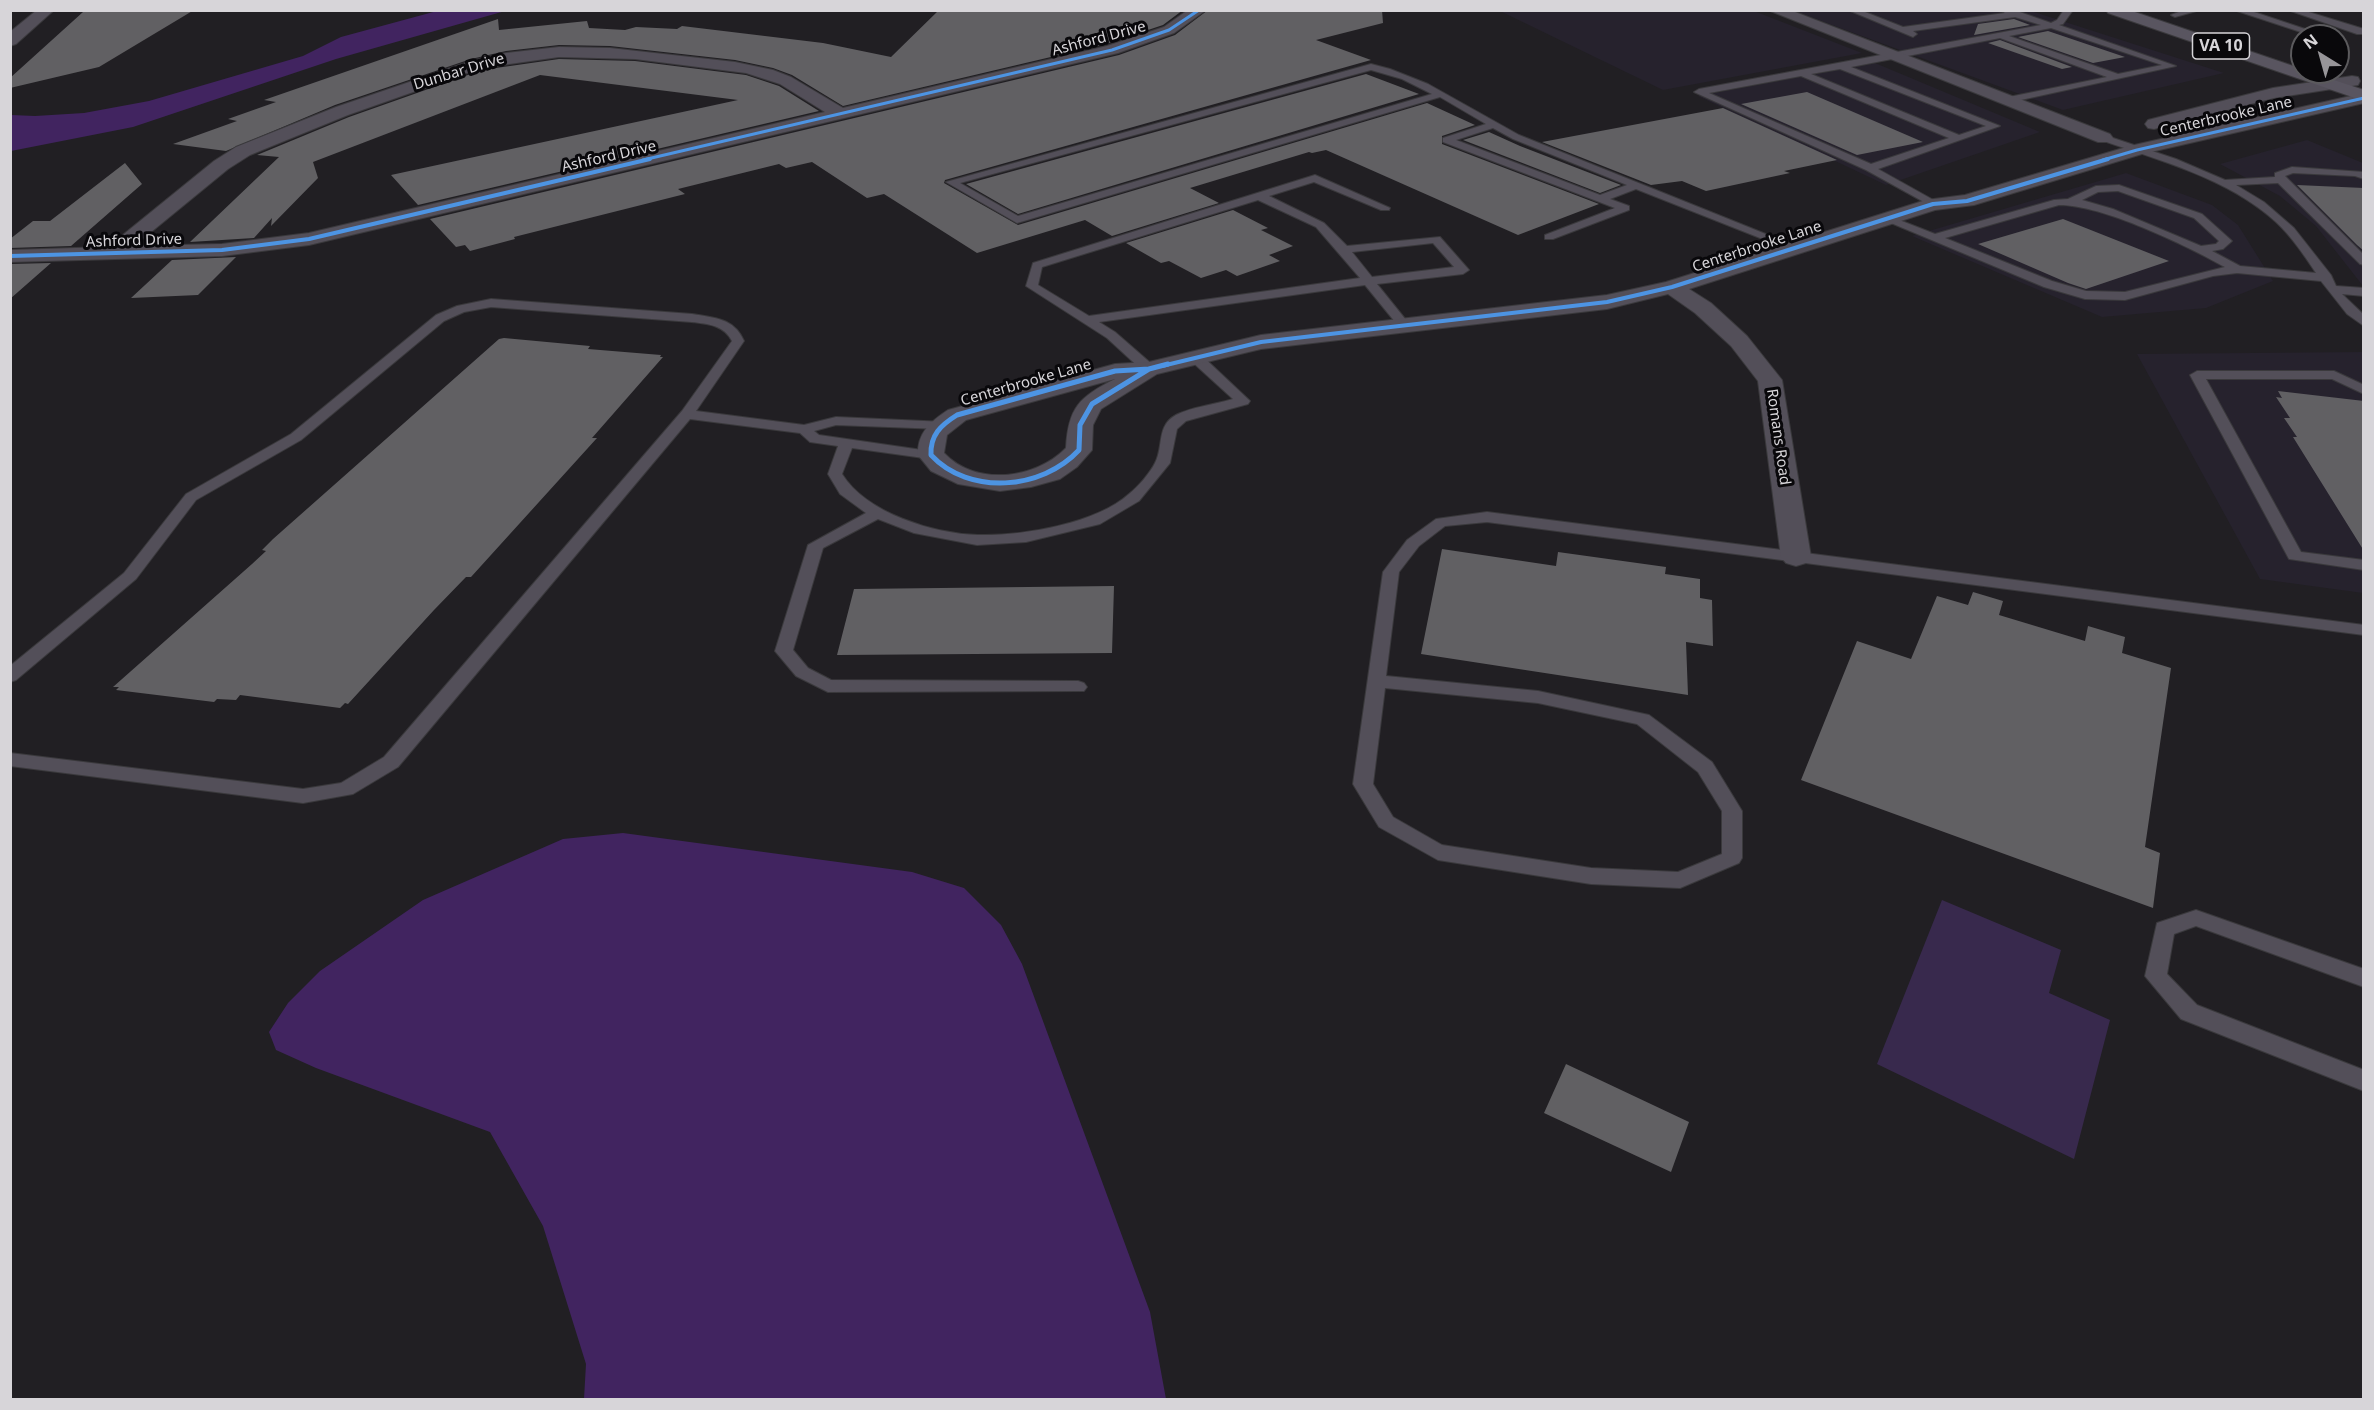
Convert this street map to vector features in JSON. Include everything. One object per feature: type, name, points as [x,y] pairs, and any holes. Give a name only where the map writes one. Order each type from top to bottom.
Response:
[{"type":"highway","name":"VA 10","points":[[2113,10],[2290,63]]},
{"type":"highway","name":"VA 10","points":[[2169,13],[2207,25]]},
{"type":"highway","name":"VA 10","points":[[2345,84],[2364,97]]},
{"type":"street","points":[[10,41],[47,10]]},
{"type":"street","name":"Ashford Drive","points":[[10,256],[222,250],[309,239],[1112,50],[1169,30],[1199,10]]},
{"type":"street","points":[[1775,10],[2104,138]]},
{"type":"street","name":"Dunbar Drive","points":[[112,254],[221,165],[243,151],[270,138],[364,103],[500,58],[554,51],[601,50],[727,66],[774,76],[792,83],[840,114]]},
{"type":"street","name":"Centerbrooke Lane","points":[[2082,145],[2305,84]]},
{"type":"street","name":"Centerbrooke Lane","points":[[1149,369],[1134,380],[1102,395],[1089,406],[1080,423],[1079,450],[1066,464],[1047,475],[1019,482],[968,478],[950,472],[936,463],[931,455],[932,437],[941,425],[957,415],[1115,371],[1149,369],[1194,356],[1261,342],[1607,302],[1672,287],[1933,204],[1967,201],[2137,150],[2364,97]]},
{"type":"street","name":"Centerbrooke Lane","points":[[1933,204],[1939,192],[1972,181]]},
{"type":"street","name":"Romans Road","points":[[1672,287],[1703,308],[1739,341],[1770,380],[1796,557]]},
{"type":"lane","points":[[1852,10],[1946,46]]},
{"type":"lane","points":[[2169,13],[2196,10]]},
{"type":"lane","points":[[2238,10],[2290,26]]},
{"type":"lane","points":[[2292,10],[2362,31]]},
{"type":"lane","points":[[1902,30],[2007,12],[2067,14]]},
{"type":"lane","points":[[2007,12],[2172,66],[2007,100]]},
{"type":"lane","points":[[1933,204],[1870,168],[1699,92],[2003,37],[2050,26],[2060,22],[2067,14]]},
{"type":"lane","points":[[2003,37],[2117,77]]},
{"type":"lane","points":[[1841,66],[1995,126],[1870,168]]},
{"type":"lane","points":[[1438,95],[1017,220],[951,182],[1371,67],[1388,69],[1438,95],[1516,137],[1792,247]]},
{"type":"lane","points":[[1801,73],[1959,138]]},
{"type":"lane","points":[[1493,125],[1447,140],[1625,208],[1549,237]]},
{"type":"lane","points":[[2104,138],[2221,183],[2280,219],[2364,322]]},
{"type":"lane","points":[[2364,176],[2356,173],[2292,170],[2279,174],[2281,180],[2364,262]]},
{"type":"lane","points":[[1149,369],[1111,335],[1032,286],[1037,265],[1315,178],[1385,208]]},
{"type":"lane","points":[[2221,183],[2281,180]]},
{"type":"lane","points":[[1600,199],[1636,185]]},
{"type":"lane","points":[[2072,201],[2096,189],[2119,188],[2141,194],[2198,216],[2226,241],[2219,247],[2202,249]]},
{"type":"lane","points":[[1259,196],[1320,225],[1344,249],[1404,326]]},
{"type":"lane","points":[[1934,238],[2058,202],[2072,201],[2094,206],[2202,249],[2237,269]]},
{"type":"lane","points":[[1885,218],[2048,284],[2085,295],[2125,296],[2212,273],[2237,269],[2330,283],[2364,292]]},
{"type":"lane","points":[[1088,320],[1463,270],[1436,239],[1344,249]]},
{"type":"lane","points":[[10,676],[130,576],[191,497],[297,437],[440,318],[461,309],[491,303],[717,322],[733,330],[738,341],[687,414],[391,762],[346,789],[303,796],[10,759]]},
{"type":"lane","points":[[846,444],[835,474],[845,491],[877,513],[919,530],[977,540],[1026,537],[1095,521],[1134,498],[1163,463],[1170,428],[1181,418],[1244,401],[1194,356]]},
{"type":"lane","points":[[2364,390],[2334,375],[2197,375],[2295,556],[2364,565]]},
{"type":"lane","points":[[687,414],[804,429],[836,421],[941,425]]},
{"type":"lane","points":[[804,429],[815,439],[931,455]]},
{"type":"lane","points":[[877,513],[816,544],[784,651],[802,672],[828,686],[1078,687]]},
{"type":"lane","points":[[1377,681],[1538,697],[1643,719],[1705,767],[1732,811],[1732,858],[1680,880],[1591,876],[1438,852],[1386,822],[1363,784],[1391,572],[1413,543],[1441,522],[1487,517],[2364,630]]},
{"type":"lane","points":[[2364,978],[2196,918],[2164,929],[2156,976],[2189,1012],[2364,1081]]},
{"type":"shaded area","points":[[437,11],[505,11],[336,59],[133,127],[11,151],[11,115],[84,113],[149,101],[303,56],[341,37]]},
{"type":"shaded area","points":[[1500,11],[1754,11],[1862,53],[1663,90]]},
{"type":"shaded area","points":[[1794,11],[2031,11],[2224,73],[2063,110]]},
{"type":"shaded area","points":[[1875,63],[2040,132],[1886,185],[1698,96]]},
{"type":"shaded area","points":[[2307,140],[2363,163],[2363,286],[2316,226],[2280,196],[2220,164]]},
{"type":"shaded area","points":[[2126,173],[2212,205],[2238,225],[2273,281],[2206,308],[2102,317],[1912,236]]},
{"type":"shaded area","points":[[2363,352],[2363,593],[2260,579],[2137,354]]},
{"type":"shaded area","points":[[623,833],[912,872],[964,888],[1001,925],[1022,964],[1150,1312],[1166,1399],[584,1399],[586,1364],[543,1226],[490,1132],[316,1068],[276,1050],[269,1032],[288,1003],[320,971],[423,900],[563,839]]},
{"type":"shaded area","points":[[1942,900],[2061,950],[2049,993],[2110,1020],[2074,1159],[1877,1064]]},
{"type":"building","points":[[194,10],[99,67],[10,88],[10,78],[83,12]]},
{"type":"building","points":[[939,10],[1183,10],[1163,25],[1106,44],[843,106],[792,75],[773,68],[735,60],[610,46],[559,45],[506,51],[471,59],[335,105],[226,151],[173,144],[237,121],[228,119],[276,102],[264,100],[498,19],[499,30],[587,21],[589,28],[625,30],[636,27],[677,29],[682,26],[823,43],[891,57]]},
{"type":"building","points":[[1208,10],[1382,10],[1383,23],[1316,40],[1371,60],[945,180],[944,183],[1018,225],[1427,103],[1475,125],[1442,136],[1442,144],[1599,204],[1518,235],[1326,150],[1309,152],[1190,188],[1219,203],[1112,236],[1085,220],[977,253],[884,194],[867,198],[812,162],[786,168],[779,164],[678,189],[685,194],[514,237],[515,239],[470,251],[465,245],[456,247],[430,219],[1119,55],[1175,35]]},
{"type":"building","points":[[2014,19],[2030,25],[1974,35],[1978,24]]},
{"type":"building","points":[[2048,31],[2125,57],[2093,63],[2018,37]]},
{"type":"building","points":[[2000,40],[2072,67],[2062,69],[1988,43]]},
{"type":"building","points":[[559,59],[635,61],[746,75],[779,86],[819,111],[418,205],[391,175],[738,100],[540,75],[313,162],[318,178],[271,226],[272,218],[254,238],[190,242],[279,157],[257,155],[349,117],[482,70]]},
{"type":"building","points":[[1366,74],[1419,94],[1018,214],[966,184]]},
{"type":"building","points":[[1807,92],[1923,142],[1857,155],[1741,104]]},
{"type":"building","points":[[1723,108],[1837,160],[1784,171],[1790,173],[1706,191],[1682,181],[1651,185],[1542,142]]},
{"type":"building","points":[[1489,132],[1621,185],[1600,193],[1463,140]]},
{"type":"building","points":[[125,163],[142,184],[71,246],[10,248],[10,239],[33,221],[50,221]]},
{"type":"building","points":[[2297,185],[2364,188],[2364,251],[2357,245]]},
{"type":"building","points":[[1233,210],[1268,228],[1261,230],[1293,246],[1269,255],[1280,261],[1237,276],[1226,270],[1201,278],[1169,261],[1161,263],[1126,243]]},
{"type":"building","points":[[2063,219],[2169,261],[2086,289],[1978,244]]},
{"type":"building","points":[[236,257],[198,295],[131,298],[172,260]]},
{"type":"building","points":[[51,263],[10,299],[10,264]]},
{"type":"building","points":[[499,339],[590,346],[588,349],[663,357],[592,438],[597,438],[471,577],[466,577],[434,610],[348,704],[345,703],[340,708],[240,695],[236,700],[217,699],[214,702],[116,690],[119,687],[113,687],[252,564],[266,551],[262,550],[273,539]]},
{"type":"building","points":[[2278,391],[2364,401],[2364,551],[2293,437],[2297,437],[2284,418],[2290,418],[2276,397],[2282,398]]},
{"type":"building","points":[[1442,549],[1556,566],[1558,552],[1666,567],[1665,574],[1700,579],[1700,598],[1712,600],[1713,646],[1686,642],[1688,695],[1421,654]]},
{"type":"building","points":[[1114,586],[1112,653],[837,655],[854,589]]},
{"type":"building","points":[[1973,592],[2003,601],[1999,615],[2085,641],[2088,626],[2125,637],[2122,653],[2171,668],[2145,847],[2160,853],[2153,908],[1801,780],[1857,641],[1911,659],[1937,596],[1968,605]]},
{"type":"building","points":[[1566,1064],[1689,1122],[1671,1172],[1544,1113]]},
{"type":"cycle path","points":[[10,256],[222,250],[309,239],[1112,50],[1169,30],[1199,10]]},
{"type":"cycle path","points":[[1149,369],[1092,404],[1085,412],[1080,425],[1079,450],[1064,465],[1050,473],[1031,479],[984,482],[953,473],[941,466],[931,455],[932,441],[937,431],[957,415],[1115,371],[1149,369],[1261,342],[1607,302],[1672,287],[1933,204],[1967,201],[2137,150],[2364,98]]}]
